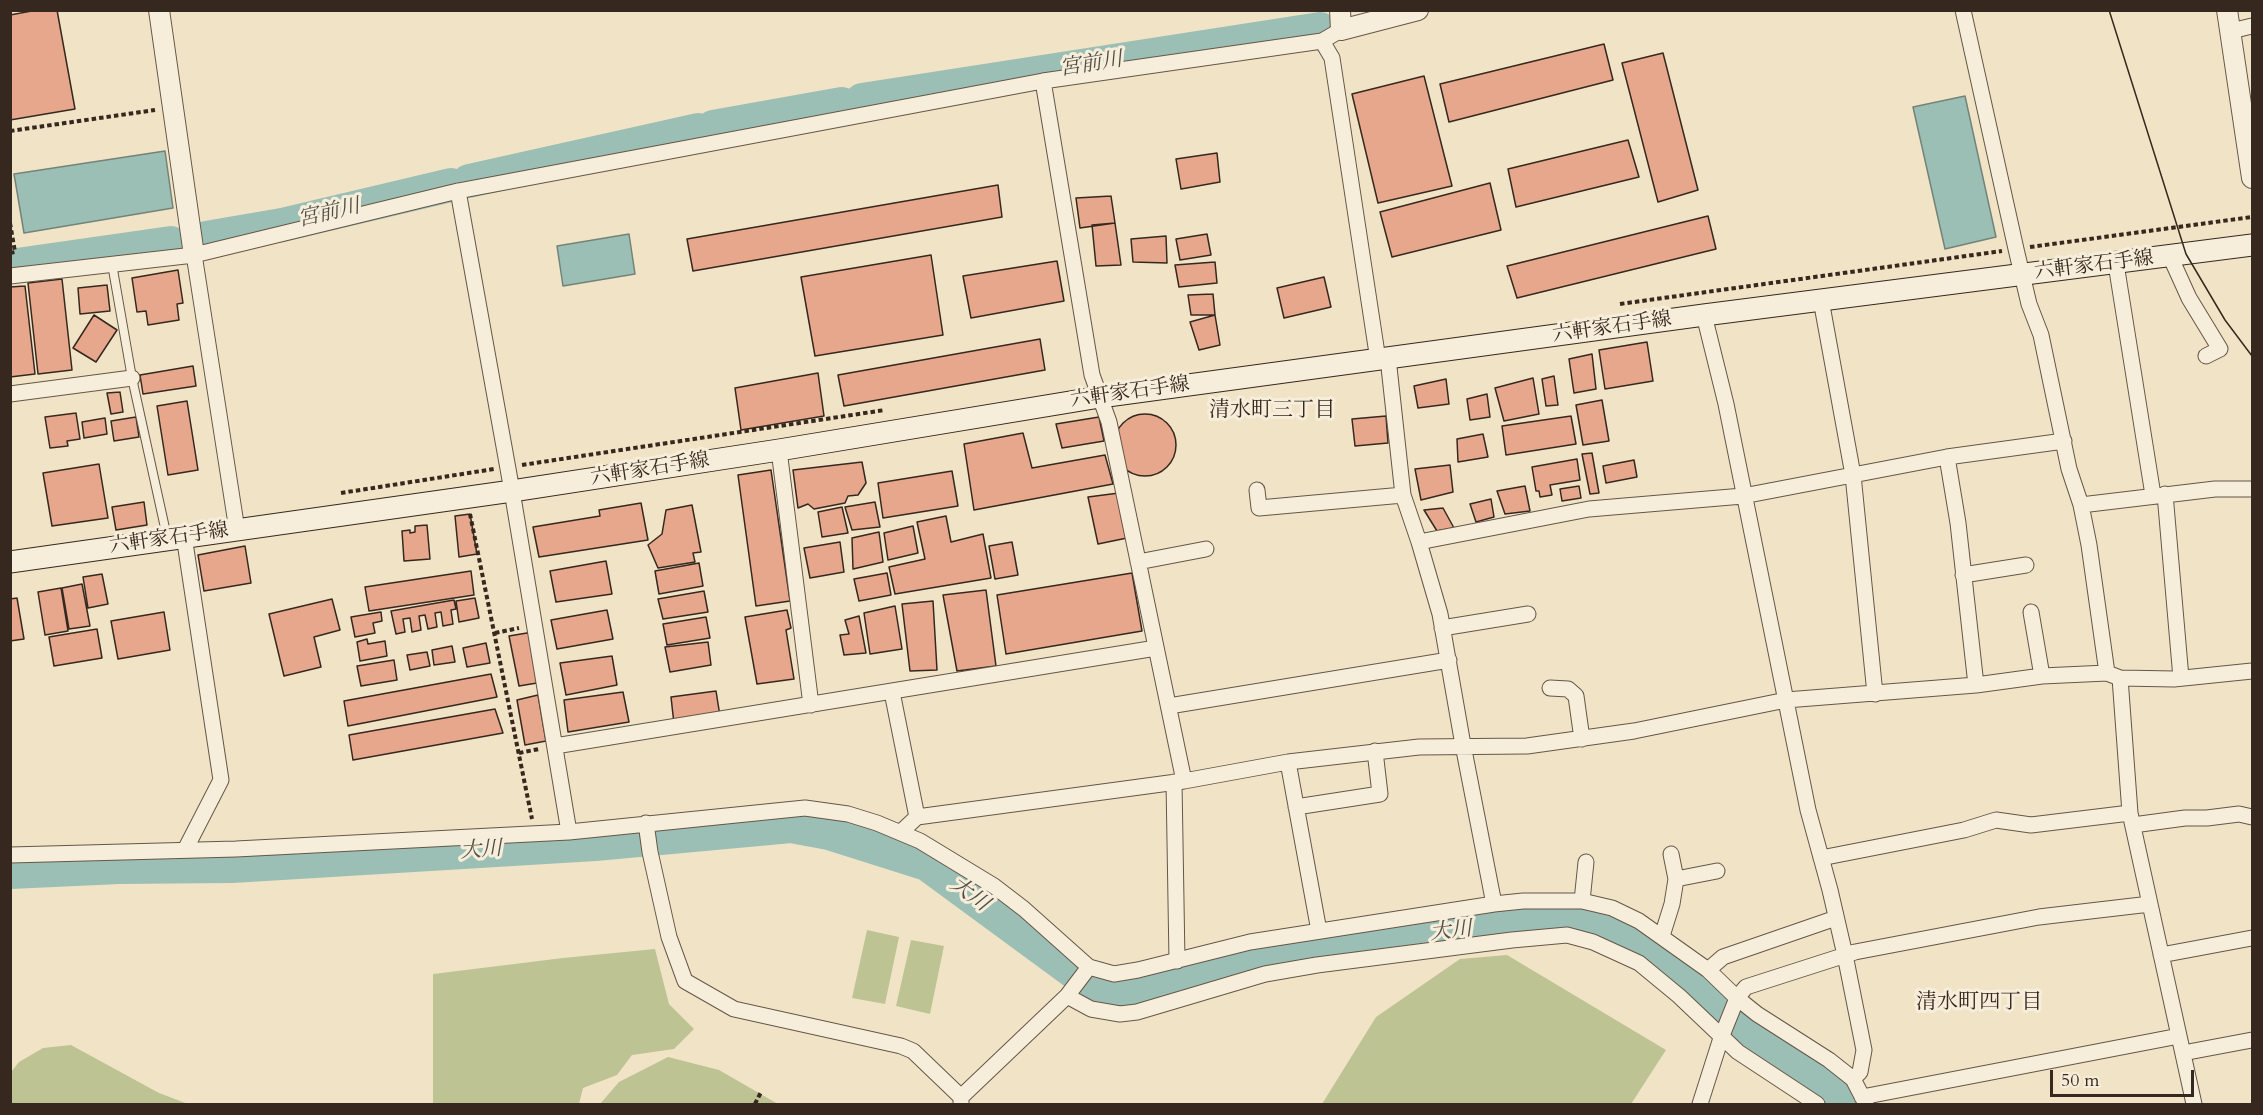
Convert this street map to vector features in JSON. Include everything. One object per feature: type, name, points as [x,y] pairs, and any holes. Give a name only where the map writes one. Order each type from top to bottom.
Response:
[{"type":"main road","name":"六軒家石手線","points":[[10,561],[512,491],[1100,397],[1704,315],[2253,246]]},
{"type":"street","points":[[159,10],[237,530]]},
{"type":"street","points":[[10,276],[112,263],[458,191],[1043,81],[1322,41],[1340,20],[1418,10]]},
{"type":"street","points":[[1963,10],[2029,304],[2041,335],[2069,469],[2089,545],[2113,676],[2132,819],[2194,1104]]},
{"type":"street","points":[[2228,10],[2253,178]]},
{"type":"street","points":[[2230,31],[2253,26]]},
{"type":"street","points":[[1322,41],[1332,58],[1383,359],[1402,495],[1419,542],[1442,628],[1462,745],[1494,904]]},
{"type":"street","points":[[1043,81],[1092,375],[1108,422],[1169,706],[1179,782],[1177,961]]},
{"type":"street","points":[[458,191],[512,491],[569,832]]},
{"type":"street","points":[[2170,256],[2189,298],[2220,349],[2206,356]]},
{"type":"street","points":[[2116,264],[2159,494],[2181,678]]},
{"type":"street","points":[[1821,300],[1853,475],[1875,694]]},
{"type":"street","points":[[1704,315],[1726,404],[1808,810],[1845,955],[1864,1050],[1860,1072],[1853,1079]]},
{"type":"street","points":[[10,394],[132,378]]},
{"type":"street","points":[[1419,542],[1589,509],[1743,496],[1947,457],[2064,441]]},
{"type":"street","points":[[779,450],[811,705]]},
{"type":"street","points":[[1947,457],[1964,575],[1976,685]]},
{"type":"street","points":[[2080,504],[2215,489],[2253,489]]},
{"type":"street","points":[[1257,490],[1258,508],[1402,495]]},
{"type":"street","points":[[176,538],[221,780],[185,850]]},
{"type":"street","points":[[1138,562],[1206,549]]},
{"type":"street","points":[[1964,575],[2026,565]]},
{"type":"street","points":[[2031,612],[2042,676]]},
{"type":"street","points":[[1442,628],[1528,614]]},
{"type":"street","points":[[555,746],[1156,648]]},
{"type":"street","points":[[1169,706],[1449,660]]},
{"type":"street","points":[[901,832],[917,817],[1179,782],[1288,762],[1375,750],[1462,745],[1527,746],[1582,739],[1786,700],[1976,685],[2042,676],[2181,678],[2253,671]]},
{"type":"street","points":[[1550,688],[1569,688],[1576,696],[1582,739]]},
{"type":"street","points":[[892,692],[917,817]]},
{"type":"street","points":[[1296,807],[1380,794],[1375,750]]},
{"type":"street","points":[[1288,762],[1320,931]]},
{"type":"street","points":[[10,855],[185,850],[569,832],[805,808],[848,814],[920,841],[994,886],[1024,909],[1087,970],[1114,974],[1250,942],[1494,904],[1523,901],[1582,901],[1612,908],[1640,921],[1708,970],[1736,1003],[1829,1060],[1853,1079],[1864,1101],[2179,1036]]},
{"type":"street","points":[[1821,858],[1964,830],[1996,820],[2031,825],[2132,819],[2207,818],[2240,814],[2253,816]]},
{"type":"street","points":[[646,825],[669,937],[685,981],[734,1009],[913,1051],[961,1101],[1069,993],[1087,970]]},
{"type":"street","points":[[1662,936],[1672,904],[1676,879],[1671,854]]},
{"type":"street","points":[[1582,901],[1586,862]]},
{"type":"street","points":[[1676,879],[1717,872]]},
{"type":"street","points":[[1700,1104],[1722,1035],[1746,987],[1855,952],[2039,917],[2150,904]]},
{"type":"street","points":[[1708,970],[1723,957],[1836,918]]},
{"type":"street","points":[[1069,993],[1091,1009],[1120,1014],[1137,1012],[1265,974],[1512,940],[1567,935],[1593,942],[1639,963],[1722,1035],[1737,1052],[1817,1104]]},
{"type":"street","points":[[2161,955],[2253,938]]},
{"type":"street","points":[[2182,1053],[2253,1040]]},
{"type":"lane","points":[[112,263],[132,378],[176,538]]},
{"type":"path","points":[[10,131],[173,107]]},
{"type":"path","points":[[10,223],[15,252],[10,253]]},
{"type":"path","points":[[470,514],[535,834]]},
{"type":"path","points":[[495,633],[535,626]]},
{"type":"path","points":[[755,1104],[761,1092]]},
{"type":"green space","points":[[867,930],[899,937],[885,1004],[852,998]]},
{"type":"green space","points":[[911,940],[944,946],[930,1014],[896,1006]]},
{"type":"green space","points":[[655,949],[669,1004],[694,1029],[674,1049],[632,1055],[617,1075],[583,1088],[579,1104],[433,1104],[433,974]]},
{"type":"green space","points":[[1507,955],[1666,1050],[1631,1104],[1322,1104],[1376,1017],[1460,959]]},
{"type":"green space","points":[[71,1045],[159,1093],[188,1104],[11,1104],[11,1072],[19,1062],[43,1048]]},
{"type":"green space","points":[[668,1057],[719,1070],[778,1104],[600,1104],[619,1082]]},
{"type":"water","points":[[1965,96],[1996,237],[1945,249],[1913,107]]},
{"type":"water","points":[[165,151],[173,208],[24,233],[14,174]]},
{"type":"water","points":[[629,234],[635,274],[563,286],[557,246]]},
{"type":"building","points":[[37,10],[57,10],[75,109],[10,120],[10,15]]},
{"type":"building","points":[[1604,44],[1613,80],[1449,122],[1440,84]]},
{"type":"building","points":[[1663,53],[1698,190],[1658,202],[1622,63]]},
{"type":"building","points":[[1424,76],[1452,186],[1378,203],[1352,94]]},
{"type":"building","points":[[1628,140],[1639,177],[1516,207],[1508,169]]},
{"type":"building","points":[[1217,153],[1220,182],[1181,189],[1176,159]]},
{"type":"building","points":[[1490,183],[1501,230],[1392,257],[1380,212]]},
{"type":"building","points":[[998,185],[1002,217],[693,271],[687,239]]},
{"type":"building","points":[[1111,196],[1115,223],[1080,228],[1076,198]]},
{"type":"building","points":[[1708,216],[1716,249],[1517,298],[1507,266]]},
{"type":"building","points":[[1115,223],[1121,265],[1096,266],[1092,225]]},
{"type":"building","points":[[1207,234],[1211,255],[1180,260],[1176,239]]},
{"type":"building","points":[[1166,236],[1167,263],[1133,262],[1131,239]]},
{"type":"building","points":[[931,255],[943,335],[815,356],[801,277]]},
{"type":"building","points":[[1057,261],[1064,301],[971,318],[963,276]]},
{"type":"building","points":[[1215,262],[1217,283],[1179,287],[1175,265]]},
{"type":"building","points":[[178,270],[183,303],[177,304],[179,320],[148,325],[146,311],[137,312],[132,278]]},
{"type":"building","points":[[1324,277],[1331,307],[1284,318],[1277,288]]},
{"type":"building","points":[[62,279],[72,370],[38,374],[28,283]]},
{"type":"building","points":[[107,285],[110,311],[80,314],[78,288]]},
{"type":"building","points":[[25,286],[35,374],[10,377],[10,287]]},
{"type":"building","points":[[1213,294],[1215,315],[1191,315],[1188,295]]},
{"type":"building","points":[[94,315],[117,330],[96,362],[73,348]]},
{"type":"building","points":[[1215,315],[1220,345],[1199,350],[1190,322]]},
{"type":"building","points":[[1040,339],[1045,370],[844,406],[838,375]]},
{"type":"building","points":[[1647,342],[1653,381],[1605,389],[1599,350]]},
{"type":"building","points":[[1592,354],[1596,389],[1574,393],[1569,359]]},
{"type":"building","points":[[193,366],[196,386],[143,394],[140,375]]},
{"type":"building","points":[[818,373],[824,416],[741,430],[735,388]]},
{"type":"building","points":[[1554,376],[1558,405],[1546,406],[1542,379]]},
{"type":"building","points":[[1533,378],[1539,414],[1504,421],[1495,388]]},
{"type":"building","points":[[1446,379],[1449,404],[1418,408],[1414,386]]},
{"type":"building","points":[[120,392],[123,412],[111,414],[107,393]]},
{"type":"building","points":[[1487,394],[1490,417],[1470,420],[1467,399]]},
{"type":"building","points":[[1602,400],[1609,441],[1583,445],[1576,405]]},
{"type":"building","points":[[187,401],[198,470],[168,475],[157,406]]},
{"type":"building","points":[[76,413],[80,439],[67,441],[68,446],[50,448],[45,417]]},
{"type":"building","points":[[1145,414],[1157,416],[1167,423],[1174,433],[1176,445],[1174,457],[1167,467],[1157,474],[1145,476],[1133,474],[1123,467],[1116,457],[1114,445],[1116,433],[1123,423],[1133,416]]},
{"type":"building","points":[[1386,416],[1388,443],[1355,446],[1352,419]]},
{"type":"building","points":[[1571,416],[1576,444],[1506,455],[1502,426]]},
{"type":"building","points":[[136,417],[139,437],[114,441],[111,421]]},
{"type":"building","points":[[1099,417],[1104,441],[1062,448],[1056,424]]},
{"type":"building","points":[[105,418],[107,434],[84,438],[82,422]]},
{"type":"building","points":[[1023,433],[1032,468],[1105,455],[1113,484],[974,510],[964,444]]},
{"type":"building","points":[[1483,434],[1488,457],[1458,462],[1457,439]]},
{"type":"building","points":[[1592,453],[1599,493],[1590,494],[1582,454]]},
{"type":"building","points":[[1577,459],[1580,480],[1550,485],[1552,495],[1540,497],[1539,491],[1536,491],[1532,467]]},
{"type":"building","points":[[1634,460],[1637,477],[1606,483],[1603,466]]},
{"type":"building","points":[[862,462],[866,483],[858,495],[848,496],[845,503],[814,509],[808,504],[798,508],[793,470]]},
{"type":"building","points":[[99,464],[108,518],[52,526],[43,473]]},
{"type":"building","points":[[1450,465],[1453,492],[1421,500],[1415,469]]},
{"type":"building","points":[[771,470],[790,601],[756,606],[738,475]]},
{"type":"building","points":[[952,471],[958,506],[883,518],[878,483]]},
{"type":"building","points":[[1525,486],[1530,511],[1505,514],[1497,491]]},
{"type":"building","points":[[1579,486],[1581,498],[1562,501],[1560,489]]},
{"type":"building","points":[[1119,493],[1127,538],[1098,544],[1088,497]]},
{"type":"building","points":[[1491,499],[1494,517],[1476,522],[1470,504]]},
{"type":"building","points":[[144,502],[147,525],[116,530],[112,507]]},
{"type":"building","points":[[875,502],[880,527],[852,530],[845,507]]},
{"type":"building","points":[[641,503],[648,540],[539,557],[533,527],[600,516],[599,510]]},
{"type":"building","points":[[692,505],[701,552],[693,553],[695,562],[658,568],[648,545],[662,534],[666,510]]},
{"type":"building","points":[[842,507],[848,533],[822,537],[818,512]]},
{"type":"building","points":[[1443,508],[1454,528],[1437,531],[1424,510]]},
{"type":"building","points":[[470,514],[477,554],[459,557],[455,516]]},
{"type":"building","points":[[946,516],[951,542],[983,534],[991,578],[895,594],[889,567],[925,559],[917,522]]},
{"type":"building","points":[[427,525],[430,559],[404,561],[402,531],[415,532],[415,526]]},
{"type":"building","points":[[913,526],[918,553],[888,560],[884,533]]},
{"type":"building","points":[[879,532],[883,562],[853,569],[852,538]]},
{"type":"building","points":[[840,542],[844,572],[810,578],[804,548]]},
{"type":"building","points":[[1012,542],[1018,575],[995,579],[989,546]]},
{"type":"building","points":[[245,546],[251,583],[204,591],[198,555]]},
{"type":"building","points":[[606,561],[612,594],[556,602],[550,571]]},
{"type":"building","points":[[699,563],[703,586],[659,594],[655,571]]},
{"type":"building","points":[[471,571],[474,595],[369,611],[365,587]]},
{"type":"building","points":[[887,573],[891,595],[859,601],[854,579]]},
{"type":"building","points":[[1132,573],[1142,631],[1006,654],[997,595]]},
{"type":"building","points":[[102,574],[108,604],[88,608],[83,577]]},
{"type":"building","points":[[82,584],[90,626],[69,629],[62,588]]},
{"type":"building","points":[[61,588],[68,631],[45,635],[38,592]]},
{"type":"building","points":[[986,590],[996,666],[957,671],[943,595]]},
{"type":"building","points":[[704,591],[708,612],[663,619],[658,599]]},
{"type":"building","points":[[17,598],[24,639],[10,641],[10,599]]},
{"type":"building","points":[[475,598],[479,618],[459,622],[456,601]]},
{"type":"building","points":[[332,599],[340,630],[314,637],[321,667],[284,676],[269,614]]},
{"type":"building","points":[[454,600],[456,609],[451,610],[453,624],[443,626],[441,612],[435,613],[437,627],[428,629],[425,615],[419,616],[421,630],[412,632],[410,618],[403,619],[405,632],[396,634],[391,611]]},
{"type":"building","points":[[933,601],[937,670],[910,671],[902,604]]},
{"type":"building","points":[[895,606],[902,649],[870,654],[864,613]]},
{"type":"building","points":[[607,610],[613,639],[557,649],[551,620]]},
{"type":"building","points":[[787,610],[791,628],[786,630],[794,679],[757,684],[745,617]]},
{"type":"building","points":[[164,612],[170,650],[118,659],[111,621]]},
{"type":"building","points":[[381,612],[382,621],[373,623],[375,633],[355,637],[351,617]]},
{"type":"building","points":[[859,616],[866,653],[844,655],[840,635],[849,634],[845,620]]},
{"type":"building","points":[[706,617],[710,638],[667,645],[663,624]]},
{"type":"building","points":[[97,629],[102,658],[54,666],[49,637]]},
{"type":"building","points":[[533,632],[543,682],[519,686],[509,636]]},
{"type":"building","points":[[367,639],[368,644],[385,641],[387,656],[360,661],[357,642]]},
{"type":"building","points":[[708,642],[711,665],[670,672],[665,647]]},
{"type":"building","points":[[486,643],[490,663],[467,667],[463,648]]},
{"type":"building","points":[[452,646],[455,662],[434,665],[432,650]]},
{"type":"building","points":[[427,652],[430,666],[410,670],[407,655]]},
{"type":"building","points":[[612,656],[617,685],[566,695],[560,663]]},
{"type":"building","points":[[394,660],[397,680],[361,686],[357,666]]},
{"type":"building","points":[[491,674],[497,697],[348,726],[344,701]]},
{"type":"building","points":[[716,691],[720,716],[674,724],[671,697]]},
{"type":"building","points":[[623,692],[629,722],[568,732],[564,700]]},
{"type":"building","points":[[538,695],[546,741],[525,745],[517,700]]},
{"type":"building","points":[[495,709],[503,733],[353,760],[349,735]]},
{"type":"waterway","name":"宮前川","points":[[862,100],[1320,29]]},
{"type":"waterway","name":"宮前川","points":[[713,127],[842,104]]},
{"type":"waterway","name":"宮前川","points":[[469,181],[698,130]]},
{"type":"waterway","name":"宮前川","points":[[206,238],[282,225],[451,185]]},
{"type":"waterway","name":"宮前川","points":[[10,266],[171,243]]},
{"type":"waterway","name":"大川","points":[[10,872],[119,867],[232,866],[595,844],[791,826],[829,833],[927,864],[1104,994],[1130,995],[1240,963],[1406,937],[1562,919],[1626,939],[1701,990],[1783,1060],[1832,1091],[1844,1104]]},
{"type":"tram line","points":[[2109,10],[2186,254],[2225,320],[2252,356]]},
{"type":"district","name":"清水町三丁目","points":[[1272,411]]},
{"type":"district","name":"清水町四丁目","points":[[1979,1003]]}]
